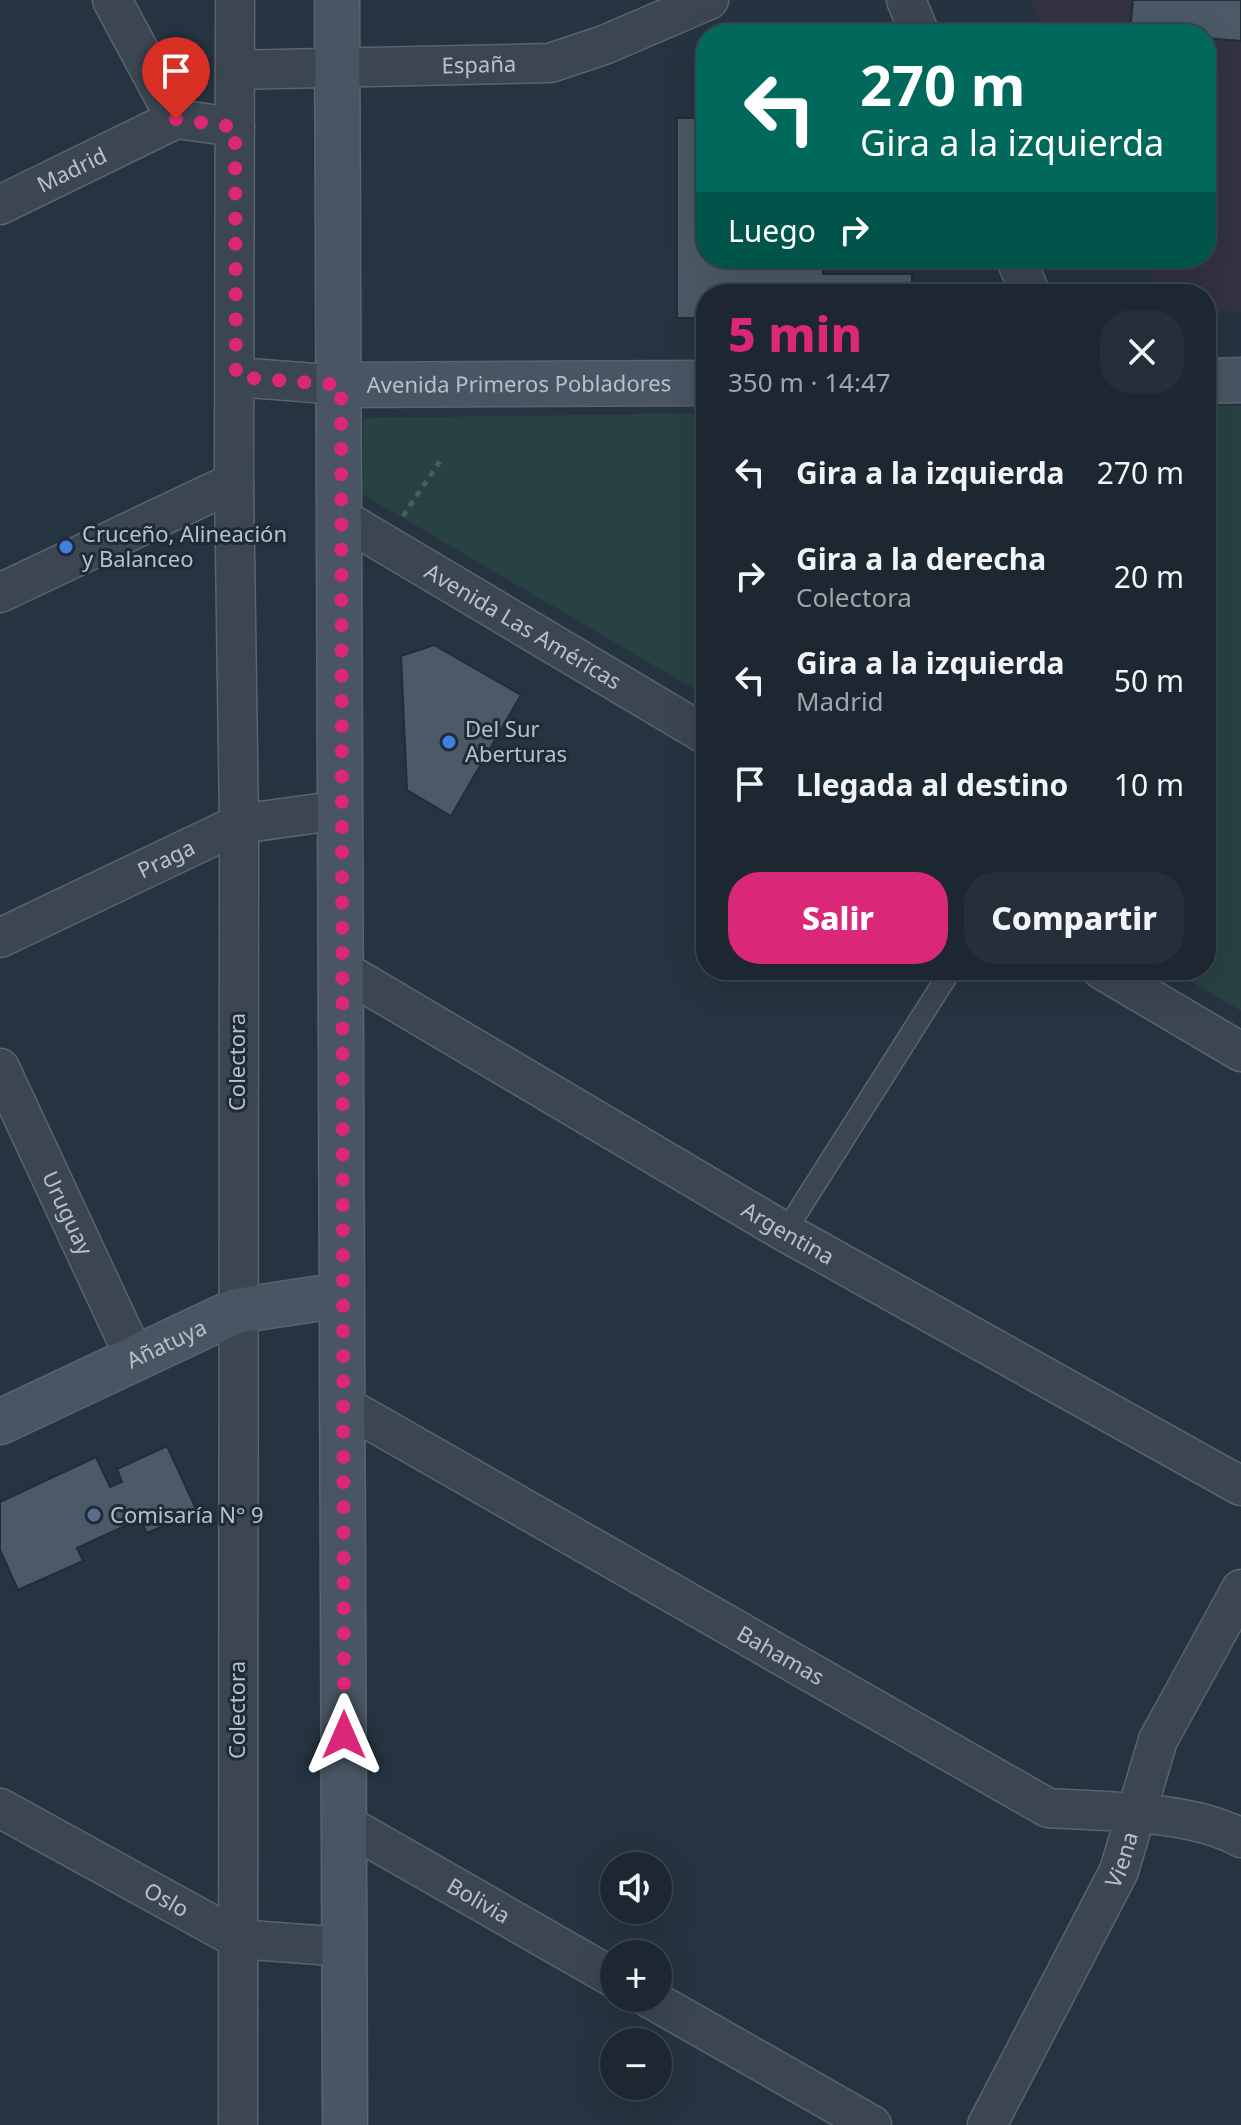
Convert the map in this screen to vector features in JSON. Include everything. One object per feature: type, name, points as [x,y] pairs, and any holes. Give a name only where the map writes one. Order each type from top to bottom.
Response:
[{"type":"main road","points":[[337,0],[341,385],[345,2125]]},
{"type":"main road","points":[[1216,381],[1241,380]]},
{"type":"main road","name":"Avenida Primeros Pobladores","points":[[341,385],[696,383]]},
{"type":"main road","name":"Añatuya","points":[[0,1422],[236,1311],[341,1295]]},
{"type":"street","points":[[112,0],[176,119],[235,127]]},
{"type":"street","name":"Colectora","points":[[235,0],[234,482],[239,824],[236,1311],[238,2125]]},
{"type":"street","name":"España","points":[[235,70],[550,63],[604,45],[709,0]]},
{"type":"street","points":[[906,0],[916,24]]},
{"type":"street","name":"Madrid","points":[[0,205],[176,119]]},
{"type":"street","name":"Avenida Primeros Pobladores","points":[[236,377],[341,385]]},
{"type":"street","points":[[0,593],[234,482]]},
{"type":"street","name":"Avenida Las Américas","points":[[341,518],[696,729]]},
{"type":"street","name":"Praga","points":[[0,938],[239,824],[341,810]]},
{"type":"street","name":"Argentina","points":[[342,970],[785,1232],[1241,1486]]},
{"type":"street","points":[[1119,980],[1241,1052]]},
{"type":"street","name":"Uruguay","points":[[0,1068],[135,1358]]},
{"type":"street","name":"Bahamas","points":[[343,1405],[1048,1808],[1133,1813],[1222,1827],[1241,1838]]},
{"type":"street","name":"Viena","points":[[987,2125],[1119,1871],[1133,1813],[1158,1740],[1241,1589]]},
{"type":"street","name":"Oslo","points":[[0,1808],[238,1939],[345,1947]]},
{"type":"street","name":"Bolivia","points":[[345,1824],[600,1970]]},
{"type":"street","points":[[672,2011],[872,2125]]},
{"type":"lane","points":[[785,1232],[945,980]]},
{"type":"path","points":[[384,543],[440,461]]},
{"type":"shaded area","points":[[1030,0],[1241,0],[1241,313],[1216,313],[1216,284],[1157,284],[1149,268],[1216,268],[1216,24],[1041,24]]},
{"type":"green space","points":[[1216,406],[1241,406],[1241,1011],[1188,980],[1216,980]]},
{"type":"green space","points":[[696,413],[696,690],[362,494],[364,418]]},
{"type":"building","points":[[1133,0],[1241,0],[1241,41],[1216,39],[1216,24],[1131,24]]},
{"type":"building","points":[[677,118],[696,118],[696,268],[823,268],[823,274],[912,274],[912,284],[696,284],[696,318],[677,318]]},
{"type":"building","name":"Del Sur Aberturas","points":[[434,645],[521,695],[451,816],[407,790],[401,656]]},
{"type":"building","name":"Comisaría N° 9","points":[[167,1446],[197,1511],[147,1533],[140,1519],[77,1548],[83,1561],[18,1590],[0,1550],[0,1502],[96,1457],[110,1487],[122,1482],[117,1469]]},
{"type":"place","name":"Cruceño, Alineación y Balanceo","points":[[66,547]]},
{"type":"place","name":"Del Sur Aberturas","points":[[449,742]]},
{"type":"place","name":"Comisaría N° 9","points":[[94,1515]]},
{"type":"route","points":[[176,119],[235,127],[236,377],[341,385],[344,1735]]}]
